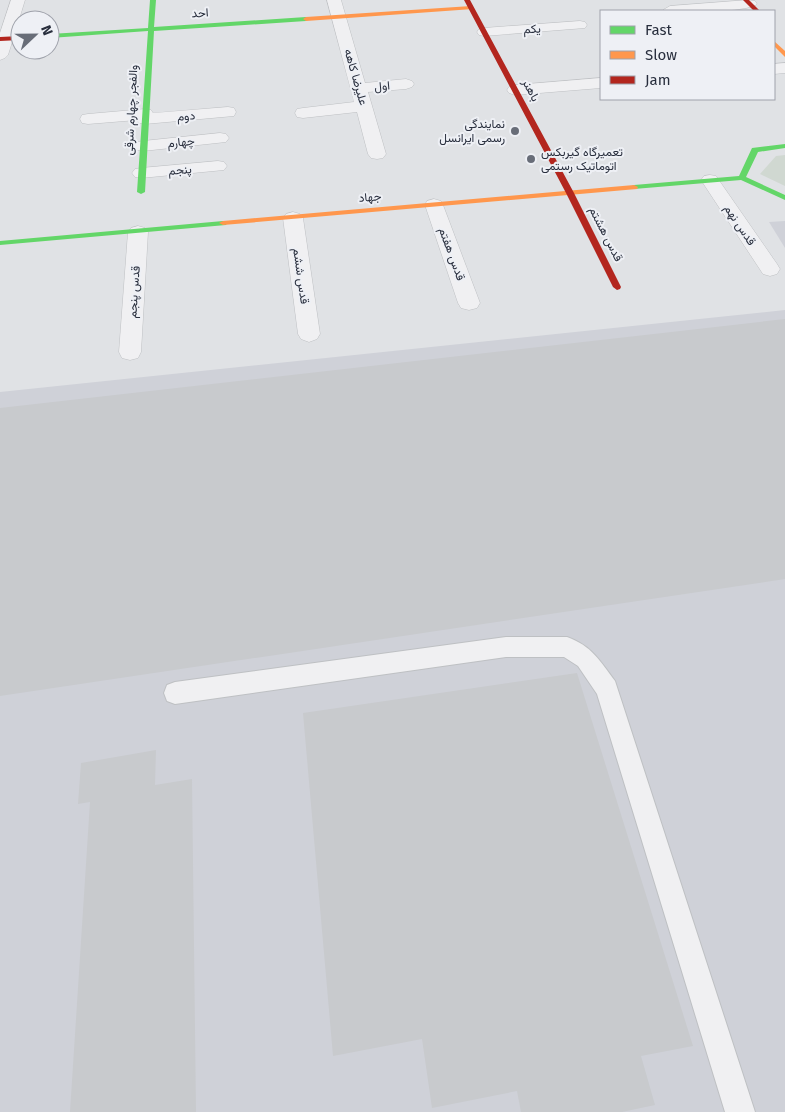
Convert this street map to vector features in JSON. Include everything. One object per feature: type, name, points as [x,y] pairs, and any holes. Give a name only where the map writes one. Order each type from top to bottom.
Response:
[{"type":"street","points":[[0,55],[2,39],[18,0]]},
{"type":"street","name":"والفجر چهارم شرقی","points":[[140,192],[153,0]]},
{"type":"street","name":"علیرضا کاهه","points":[[334,0],[377,154]]},
{"type":"street","name":"احد","points":[[60,35],[339,17],[469,4]]},
{"type":"street","name":"باهنر","points":[[469,4],[570,193]]},
{"type":"street","points":[[670,10],[744,5]]},
{"type":"street","name":"یکم","points":[[484,32],[580,25]]},
{"type":"street","points":[[779,39],[785,55]]},
{"type":"street","name":"اول","points":[[359,88],[406,84]]},
{"type":"street","points":[[515,90],[600,84]]},
{"type":"street","points":[[303,113],[364,106]]},
{"type":"street","name":"دوم","points":[[88,120],[228,112]]},
{"type":"street","name":"چهارم","points":[[143,146],[220,138]]},
{"type":"street","points":[[785,146],[755,150],[742,178],[785,198]]},
{"type":"street","name":"پنجم","points":[[142,173],[218,166]]},
{"type":"street","name":"جهاد","points":[[0,243],[742,178]]},
{"type":"street","name":"قدس نهم","points":[[710,180],[770,269]]},
{"type":"street","name":"قدس هشتم","points":[[570,193],[617,287]]},
{"type":"street","name":"قدس هفتم","points":[[434,205],[469,303]]},
{"type":"street","name":"قدس ششم","points":[[293,218],[309,334]]},
{"type":"street","name":"قدس پنجم","points":[[130,352],[138,232]]},
{"type":"lane","points":[[175,693],[506,647],[567,647],[586,659],[606,689],[740,1112]]},
{"type":"shaded area","points":[[785,155],[785,186],[760,174],[776,156]]},
{"type":"shaded area","points":[[785,221],[785,248],[769,222]]},
{"type":"shaded area","points":[[785,310],[785,1112],[0,1112],[0,392]]},
{"type":"building","points":[[785,319],[785,579],[0,696],[0,408]]},
{"type":"building","points":[[577,673],[693,1046],[641,1056],[655,1105],[622,1112],[521,1112],[517,1091],[432,1108],[422,1039],[333,1056],[303,713]]},
{"type":"building","points":[[156,750],[155,785],[192,779],[196,1112],[70,1112],[90,802],[78,804],[81,763]]},
{"type":"traffic: fast","points":[[141,192],[153,0]]},
{"type":"traffic: fast","points":[[60,35],[306,19]]},
{"type":"traffic: fast","points":[[742,178],[755,150],[785,146]]},
{"type":"traffic: fast","points":[[742,178],[785,198]]},
{"type":"traffic: fast","points":[[634,187],[742,178]]},
{"type":"traffic: fast","points":[[0,243],[223,223]]},
{"type":"traffic: slow","points":[[306,19],[471,8]]},
{"type":"traffic: slow","points":[[775,44],[785,55]]},
{"type":"traffic: slow","points":[[223,223],[634,187]]},
{"type":"traffic: jam","points":[[467,0],[570,193],[617,287]]},
{"type":"traffic: jam","points":[[746,0],[756,10]]},
{"type":"traffic: jam","points":[[0,39],[10,38]]},
{"type":"place","name":"نمایندگی رسمی ایرانسل","points":[[515,131]]},
{"type":"place","name":"تعمیرگاه گیربکس اتوماتیک رستمی","points":[[531,159]]}]
